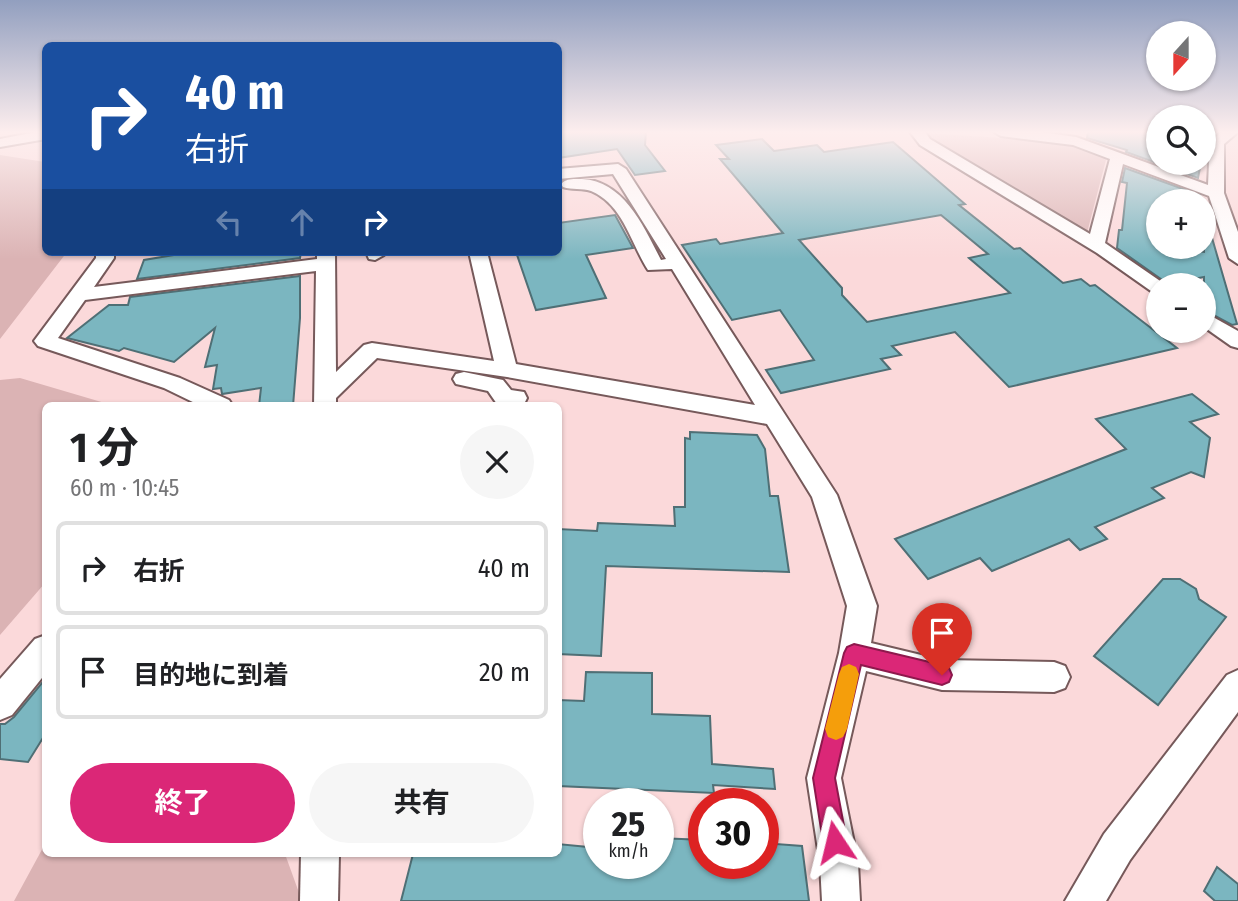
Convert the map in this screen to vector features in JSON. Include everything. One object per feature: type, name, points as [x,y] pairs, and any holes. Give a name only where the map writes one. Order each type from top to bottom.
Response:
[{"type":"street","points":[[621,174],[824,495],[862,606],[854,653],[824,778],[839,863],[841,901]]},
{"type":"street","points":[[979,174],[1096,244],[1146,279]]},
{"type":"street","points":[[1096,244],[1113,174]]},
{"type":"street","points":[[1167,174],[1206,189]]},
{"type":"street","points":[[1216,174],[1216,193],[1238,258]]},
{"type":"street","points":[[562,185],[586,184],[606,190],[627,215],[655,266],[678,263]]},
{"type":"street","points":[[105,256],[45,341],[172,383],[212,402]]},
{"type":"street","points":[[479,256],[507,370]]},
{"type":"street","points":[[78,295],[325,258],[325,401]]},
{"type":"street","points":[[1216,326],[1238,341]]},
{"type":"street","points":[[325,401],[372,350],[507,370],[775,417]]},
{"type":"street","points":[[434,359],[429,373],[495,385],[505,398],[516,398]]},
{"type":"street","points":[[854,653],[942,675],[1054,677]]},
{"type":"street","points":[[0,704],[42,654]]},
{"type":"street","points":[[1084,901],[1117,847],[1238,686]]},
{"type":"street","points":[[319,901],[320,857]]},
{"type":"shaded area","points":[[0,174],[42,174],[42,256],[64,256],[0,339]]},
{"type":"shaded area","points":[[989,174],[1102,174],[1087,233]]},
{"type":"shaded area","points":[[20,378],[101,402],[42,402],[42,586],[0,635],[0,380]]},
{"type":"shaded area","points":[[42,850],[42,857],[286,857],[302,901],[14,901]]},
{"type":"building","points":[[733,174],[930,174],[965,204],[959,205],[1014,249],[1020,248],[1063,283],[1081,279],[1090,286],[1095,285],[1146,324],[1146,343],[1170,343],[1177,348],[1009,387],[955,332],[892,346],[901,355],[881,359],[890,369],[781,393],[766,370],[814,360],[780,310],[732,320],[682,245],[716,239],[720,244],[783,233]],"holes":[[[941,215],[988,254],[969,258],[1010,293],[867,322],[842,295],[842,288],[799,240]]]},
{"type":"building","points":[[1124,174],[1142,174],[1183,189],[1146,189],[1146,259],[1216,259],[1216,252],[1237,324],[1232,325],[1216,316],[1216,273],[1152,273],[1117,248],[1119,230],[1122,230],[1127,183],[1122,182]]},
{"type":"building","points":[[615,215],[633,248],[586,255],[606,298],[536,310],[517,256],[562,256],[562,222]]},
{"type":"building","points":[[168,256],[300,256],[137,279],[144,260]]},
{"type":"building","points":[[300,276],[300,318],[293,402],[259,402],[261,388],[222,394],[221,388],[213,389],[217,365],[205,367],[215,328],[174,362],[124,348],[119,351],[67,338],[109,305],[128,305],[130,297]]},
{"type":"building","points":[[1192,394],[1218,414],[1190,422],[1210,438],[1204,477],[1191,472],[1152,488],[1164,498],[1095,527],[1107,539],[1080,550],[1069,539],[992,571],[980,558],[928,579],[895,539],[1126,449],[1096,419]]},
{"type":"building","points":[[690,432],[757,435],[765,449],[770,496],[778,496],[789,572],[606,566],[601,656],[562,654],[562,529],[597,531],[598,523],[675,526],[674,507],[685,507],[685,438],[690,439]]},
{"type":"building","points":[[1163,579],[1180,579],[1196,589],[1199,599],[1226,617],[1158,705],[1094,656]]},
{"type":"building","points":[[586,672],[652,673],[652,714],[710,716],[712,764],[773,769],[775,788],[713,785],[713,788],[688,788],[688,792],[674,791],[674,788],[562,786],[562,700],[584,701]]},
{"type":"building","points":[[42,683],[42,739],[28,762],[0,759],[0,724],[5,724]]},
{"type":"building","points":[[674,839],[688,839],[688,879],[779,879],[779,844],[802,846],[809,901],[401,901],[412,857],[562,857],[562,844],[583,846],[583,879],[674,879]]},
{"type":"building","points":[[1217,867],[1238,884],[1238,901],[1215,901],[1204,891]]},
{"type":"slow traffic","points":[[836,729],[849,674]]},
{"type":"route","points":[[835,842],[824,778],[854,653],[942,675]]}]
